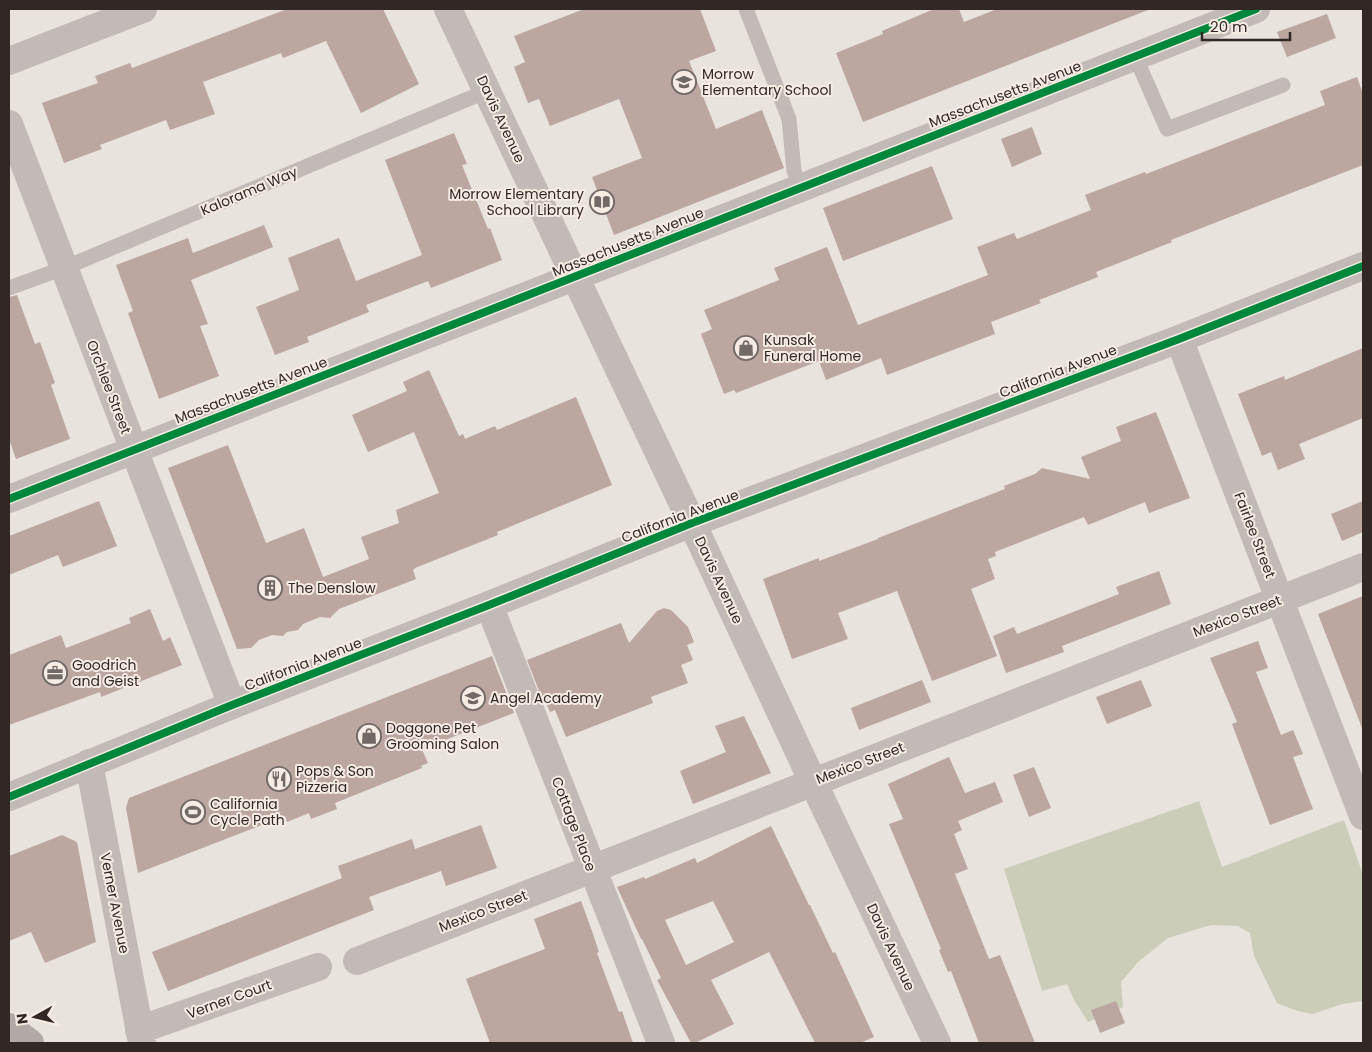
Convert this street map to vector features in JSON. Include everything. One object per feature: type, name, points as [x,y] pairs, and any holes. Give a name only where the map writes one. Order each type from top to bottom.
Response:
[{"type":"main road","points":[[9,1027],[30,1043]]},
{"type":"street","points":[[9,61],[143,9]]},
{"type":"street","name":"Davis Avenue","points":[[448,9],[937,1043]]},
{"type":"street","name":"Massachusetts Avenue","points":[[9,499],[1256,9]]},
{"type":"street","name":"Orchlee Street","points":[[9,124],[232,705]]},
{"type":"street","name":"California Avenue","points":[[9,797],[232,705],[489,605],[692,523],[1178,339],[1363,266]]},
{"type":"street","name":"Fairlee Street","points":[[1178,339],[1363,816]]},
{"type":"street","name":"Mexico Street","points":[[357,961],[1363,567]]},
{"type":"street","name":"Cottage Place","points":[[489,605],[661,1043]]},
{"type":"street","name":"Verner Avenue","points":[[89,763],[141,1037]]},
{"type":"street","name":"Verner Court","points":[[141,1037],[318,967]]},
{"type":"lane","points":[[746,9],[789,119],[794,171],[801,187]]},
{"type":"lane","points":[[1135,56],[1167,129],[1282,85]]},
{"type":"lane","name":"Kalorama Way","points":[[9,288],[64,268],[487,91]]},
{"type":"green space","points":[[1199,801],[1222,867],[1344,820],[1363,875],[1363,1001],[1342,1004],[1313,1014],[1297,1011],[1277,1003],[1254,956],[1250,933],[1238,926],[1211,925],[1168,938],[1138,962],[1121,982],[1123,1007],[1088,1022],[1074,1000],[1067,984],[1042,991],[1004,869]]},
{"type":"building","points":[[287,9],[383,9],[419,84],[361,113],[326,41],[283,58],[281,53],[203,82],[215,114],[170,130],[166,120],[100,145],[102,149],[64,163],[42,103],[98,83],[95,76],[130,63],[132,68]]},
{"type":"building","points":[[584,9],[700,9],[716,51],[689,61],[716,129],[762,110],[784,168],[614,235],[592,177],[642,158],[619,99],[550,126],[539,99],[528,103],[514,67],[525,62],[514,36]]},
{"type":"building","points":[[934,9],[959,9],[964,22],[997,9],[1148,10],[863,122],[836,53],[883,34],[882,31]]},
{"type":"building","points":[[1327,14],[1336,38],[1287,57],[1277,32]]},
{"type":"building","points":[[1357,77],[1363,94],[1363,165],[1171,240],[1172,242],[1096,272],[1098,277],[1039,300],[1041,303],[991,322],[995,334],[887,375],[881,358],[826,380],[819,361],[736,393],[734,390],[724,394],[701,334],[712,329],[704,310],[779,280],[774,268],[827,247],[858,325],[988,275],[977,247],[1014,233],[1017,239],[1091,210],[1085,195],[1145,172],[1146,174],[1325,105],[1320,91]]},
{"type":"building","points":[[1032,127],[1042,154],[1012,167],[1001,139]]},
{"type":"building","points":[[454,133],[467,164],[462,165],[502,260],[431,288],[428,281],[366,305],[369,312],[307,337],[309,342],[275,355],[256,307],[299,290],[288,258],[339,238],[356,281],[422,255],[385,160]]},
{"type":"building","points":[[932,166],[953,219],[843,261],[823,208]]},
{"type":"building","points":[[264,225],[273,247],[191,280],[208,324],[200,326],[219,376],[159,399],[128,313],[133,311],[116,265],[188,238],[193,253]]},
{"type":"building","points":[[17,295],[35,344],[40,342],[55,383],[51,385],[70,439],[16,459],[9,439],[9,297]]},
{"type":"building","points":[[1363,348],[1363,418],[1299,444],[1305,459],[1278,470],[1271,452],[1262,456],[1238,394],[1284,376],[1285,380]]},
{"type":"building","points":[[429,370],[459,436],[463,434],[465,439],[495,426],[497,430],[576,397],[612,485],[497,532],[498,535],[415,568],[413,570],[416,579],[339,609],[330,618],[320,617],[303,624],[298,630],[287,632],[283,636],[272,635],[259,640],[251,648],[237,649],[168,468],[228,445],[266,543],[304,528],[323,577],[369,559],[361,537],[399,523],[396,510],[439,493],[414,432],[368,452],[352,415],[407,391],[403,382]]},
{"type":"building","points":[[1156,412],[1190,498],[1149,513],[1145,502],[1088,525],[1084,517],[995,552],[996,556],[988,559],[995,579],[971,589],[997,656],[932,681],[897,591],[838,613],[848,639],[792,659],[763,579],[819,558],[819,561],[1005,489],[1004,486],[1035,474],[1042,468],[1090,479],[1081,457],[1121,441],[1116,427]]},
{"type":"building","points":[[99,501],[117,546],[63,567],[58,555],[9,575],[9,536]]},
{"type":"building","points":[[1363,501],[1363,532],[1342,541],[1331,514]]},
{"type":"building","points":[[1159,571],[1171,604],[1062,646],[1064,652],[1006,673],[993,636],[1014,627],[1017,634],[1119,594],[1116,587]]},
{"type":"building","points":[[1363,596],[1363,728],[1362,728],[1318,614]]},
{"type":"building","points":[[664,608],[671,610],[688,627],[694,642],[687,645],[693,660],[681,665],[688,683],[651,697],[653,703],[566,737],[555,710],[550,712],[545,700],[543,701],[527,660],[621,623],[629,643],[657,611]]},
{"type":"building","points":[[150,609],[163,641],[170,637],[182,665],[101,697],[100,692],[9,725],[9,655],[61,635],[66,648],[131,623],[129,618]]},
{"type":"building","points":[[1258,641],[1268,668],[1256,672],[1281,735],[1293,730],[1303,754],[1293,757],[1313,809],[1270,825],[1232,724],[1237,722],[1210,658]]},
{"type":"building","points":[[492,656],[514,713],[422,749],[428,763],[421,766],[422,768],[335,803],[337,809],[311,819],[309,813],[287,822],[285,816],[138,873],[126,808],[129,798]]},
{"type":"building","points":[[922,680],[931,702],[859,730],[851,708]]},
{"type":"building","points":[[1141,680],[1152,706],[1107,724],[1096,697]]},
{"type":"building","points":[[744,716],[771,773],[693,804],[680,771],[726,752],[715,726]]},
{"type":"building","points":[[949,757],[965,793],[995,782],[1003,802],[958,821],[962,830],[954,834],[968,869],[955,874],[989,959],[1000,955],[1035,1043],[979,1043],[951,971],[948,972],[939,950],[941,949],[889,824],[903,819],[888,784]]},
{"type":"building","points":[[1034,767],[1051,808],[1029,817],[1013,775]]},
{"type":"building","points":[[481,825],[497,868],[446,886],[441,871],[369,897],[374,910],[168,991],[152,952],[342,878],[338,866],[412,839],[415,849]]},
{"type":"building","points":[[771,826],[833,953],[835,952],[874,1037],[860,1043],[815,1043],[769,952],[711,980],[734,1024],[695,1043],[691,1043],[657,980],[661,978],[617,887],[644,877],[645,879],[695,858],[697,863]],"holes":[[[713,901],[734,942],[686,965],[665,920]]]},
{"type":"building","points":[[62,835],[77,842],[96,942],[45,963],[31,932],[9,941],[9,856]]},
{"type":"building","points":[[581,901],[599,952],[597,953],[619,1012],[622,1011],[633,1043],[490,1043],[466,979],[545,949],[534,919]]},
{"type":"building","points":[[1116,1001],[1125,1023],[1100,1033],[1091,1010]]},
{"type":"cycle path","points":[[9,499],[1256,9]]},
{"type":"cycle path","points":[[9,797],[232,705],[489,605],[692,523],[1179,339],[1363,266]]},
{"type":"place","name":"Morrow Elementary School","points":[[684,82]]},
{"type":"place","name":"Morrow Elementary School Library","points":[[602,202]]},
{"type":"place","name":"Kunsak Funeral Home","points":[[746,348]]},
{"type":"place","name":"The Denslow","points":[[270,588]]},
{"type":"place","name":"Goodrich and Geist","points":[[55,673]]},
{"type":"place","name":"Angel Academy","points":[[473,698]]},
{"type":"place","name":"Doggone Pet Grooming Salon","points":[[369,736]]},
{"type":"place","name":"Pops & Son Pizzeria","points":[[279,779]]},
{"type":"place","name":"California Cycle Path","points":[[193,812]]}]
